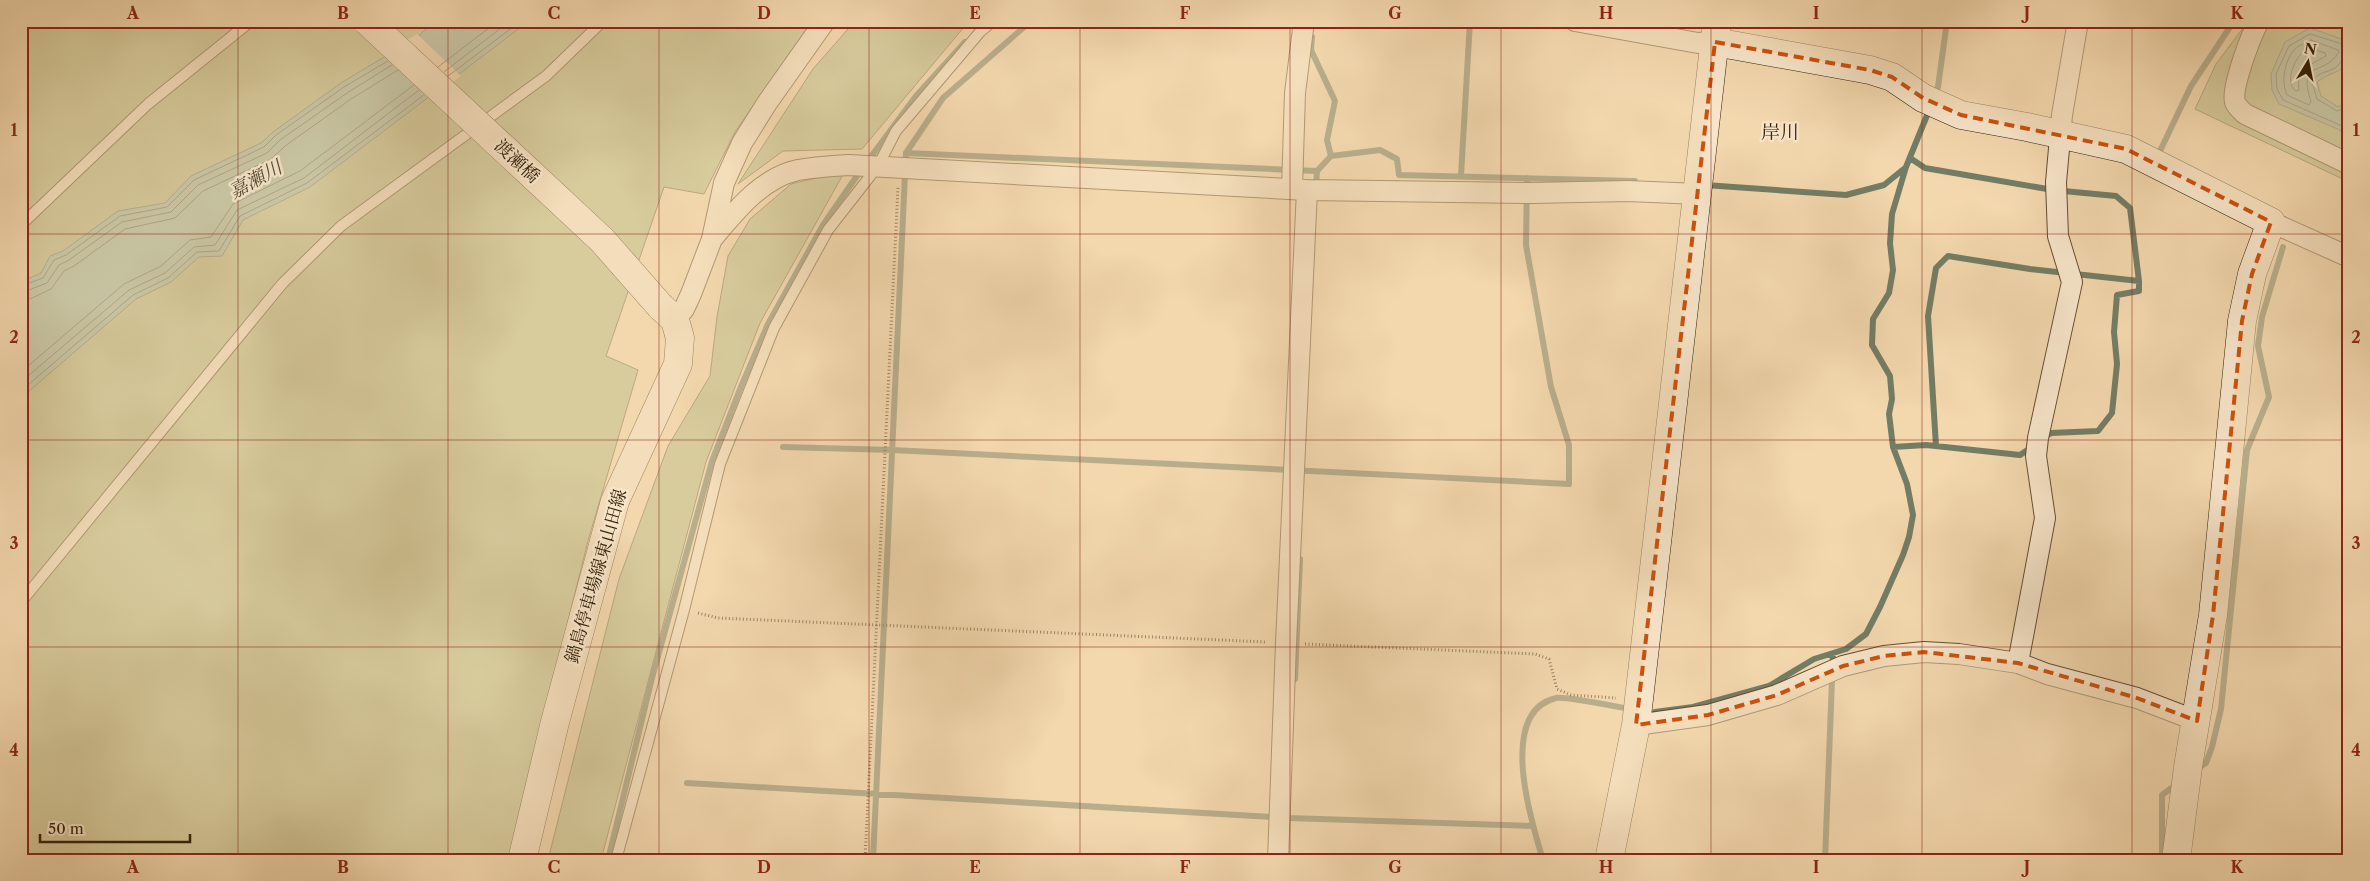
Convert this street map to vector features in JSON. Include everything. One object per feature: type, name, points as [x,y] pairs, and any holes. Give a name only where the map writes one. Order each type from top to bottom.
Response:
[{"type":"street","name":"渡瀬橋","points":[[367,21],[602,240],[667,313]]},
{"type":"street","points":[[667,313],[684,309],[691,294],[712,239],[724,182],[742,143],[767,102],[825,21]]},
{"type":"street","points":[[1278,860],[1295,643],[1294,470],[1301,182],[1295,94],[1304,21]]},
{"type":"street","points":[[1575,21],[1698,43],[1716,32],[1870,70],[1892,77],[1930,102],[1961,115],[2061,134],[2126,149],[2271,222],[2349,257]]},
{"type":"street","points":[[2018,663],[2045,518],[2037,448],[2072,282],[2058,236],[2056,189],[2062,115],[2078,21]]},
{"type":"street","points":[[2259,21],[2234,85],[2236,104],[2245,114],[2349,164]]},
{"type":"street","points":[[1609,860],[1638,713],[1716,32]]},
{"type":"street","points":[[712,239],[745,202],[774,179],[797,170],[849,165],[905,169],[1301,182],[1526,193],[1628,191],[1698,185]]},
{"type":"street","points":[[2176,860],[2186,776],[2197,721],[2213,615],[2242,321],[2252,274],[2271,222]]},
{"type":"street","name":"鍋島停車場線東山田線","points":[[522,860],[555,722],[615,501],[678,364],[680,338],[667,313]]},
{"type":"street","points":[[1638,713],[1708,715],[1777,695],[1843,666],[1884,656],[1924,652],[1959,654],[2018,663],[2047,674],[2137,698],[2197,721]]},
{"type":"lane","points":[[21,225],[148,104],[251,21]]},
{"type":"lane","points":[[21,602],[282,284],[341,226],[546,76],[603,21]]},
{"type":"lane","points":[[616,860],[684,610],[720,464],[774,328],[828,230],[878,166],[896,131],[980,32],[993,21]]},
{"type":"path","points":[[865,860],[886,456],[905,169]]},
{"type":"path","points":[[684,610],[718,618],[891,624],[1535,654],[1549,659],[1557,689],[1638,713]]},
{"type":"highlighted area","points":[[1715,42],[1870,70],[1892,77],[1923,98],[1961,115],[2126,149],[2271,222],[2252,274],[2242,321],[2213,615],[2197,721],[2137,698],[2018,663],[1924,652],[1884,656],[1843,666],[1777,695],[1708,715],[1636,725]]},
{"type":"green space","points":[[21,21],[812,21],[735,132],[704,194],[664,187],[606,356],[638,370],[588,541],[508,860],[21,860]]},
{"type":"green space","points":[[855,21],[969,21],[862,149],[783,151],[738,184],[813,69]]},
{"type":"green space","points":[[2246,21],[2349,21],[2349,182],[2195,109],[2216,64],[2243,28]]},
{"type":"green space","points":[[845,171],[760,323],[706,462],[601,860],[548,860],[619,579],[668,446],[710,376],[717,317],[728,256],[750,219],[791,184]]},
{"type":"water","name":"嘉瀬川","points":[[434,21],[529,21],[310,187],[243,220],[222,256],[199,257],[171,282],[136,299],[21,398],[21,282],[41,273],[50,256],[63,251],[118,211],[165,203],[191,176],[261,143],[273,132],[341,83],[419,36]]},
{"type":"water","points":[[2310,28],[2347,41],[2348,52],[2345,66],[2317,82],[2321,96],[2338,107],[2349,101],[2349,144],[2340,130],[2279,104],[2272,90],[2271,74],[2285,42]]},
{"type":"pier","points":[[417,34],[461,76],[431,99],[383,54]]},
{"type":"waterway","points":[[906,153],[943,98],[1031,21]]},
{"type":"waterway","points":[[1461,176],[1470,21]]},
{"type":"waterway","points":[[1934,96],[1938,87],[1947,21]]},
{"type":"waterway","points":[[2221,21],[2229,29]]},
{"type":"waterway","points":[[2161,149],[2191,86],[2234,21]]},
{"type":"waterway","points":[[1312,37],[1311,50],[1335,101],[1327,140],[1331,156],[1317,171],[1316,187]]},
{"type":"waterway","points":[[867,162],[916,96],[965,42]]},
{"type":"waterway","points":[[1655,712],[1693,707],[1769,686],[1814,659],[1846,649],[1866,634],[1880,607],[1903,555],[1913,515],[1907,484],[1893,447],[1889,414],[1892,399],[1890,376],[1872,345],[1873,319],[1889,293],[1893,270],[1890,243],[1892,214],[1906,167],[1930,108]]},
{"type":"waterway","points":[[1331,156],[1380,150],[1397,159],[1399,175],[1635,181]]},
{"type":"waterway","points":[[873,860],[906,153],[1317,171]]},
{"type":"waterway","points":[[1910,158],[1925,168],[2053,190],[2116,196],[2130,208],[2139,291],[2117,295],[2114,332],[2117,364],[2112,413],[2098,431],[2051,433],[2042,439]]},
{"type":"waterway","points":[[1705,185],[1846,195],[1884,185],[1905,168]]},
{"type":"waterway","points":[[608,860],[652,678],[712,461],[768,324],[823,225],[861,170]]},
{"type":"waterway","points":[[783,447],[892,450],[1569,484],[1569,445],[1551,387],[1526,245],[1527,178]]},
{"type":"waterway","points":[[2195,770],[2206,763],[2221,709],[2247,450],[2269,397],[2258,346],[2262,317],[2283,247]]},
{"type":"waterway","points":[[1936,446],[1928,316],[1936,268],[1948,256],[2030,269],[2139,281]]},
{"type":"waterway","points":[[1893,447],[1926,445],[2020,455],[2032,447]]},
{"type":"waterway","points":[[1295,679],[1300,559]]},
{"type":"waterway","points":[[1825,860],[1833,654]]},
{"type":"waterway","points":[[1543,860],[1526,795],[1523,770],[1523,745],[1527,724],[1538,707],[1556,698],[1624,708]]},
{"type":"waterway","points":[[687,783],[1289,818],[1532,826]]},
{"type":"waterway","points":[[2162,860],[2162,795],[2177,784]]},
{"type":"district","name":"岸川","points":[[1780,132]]}]
